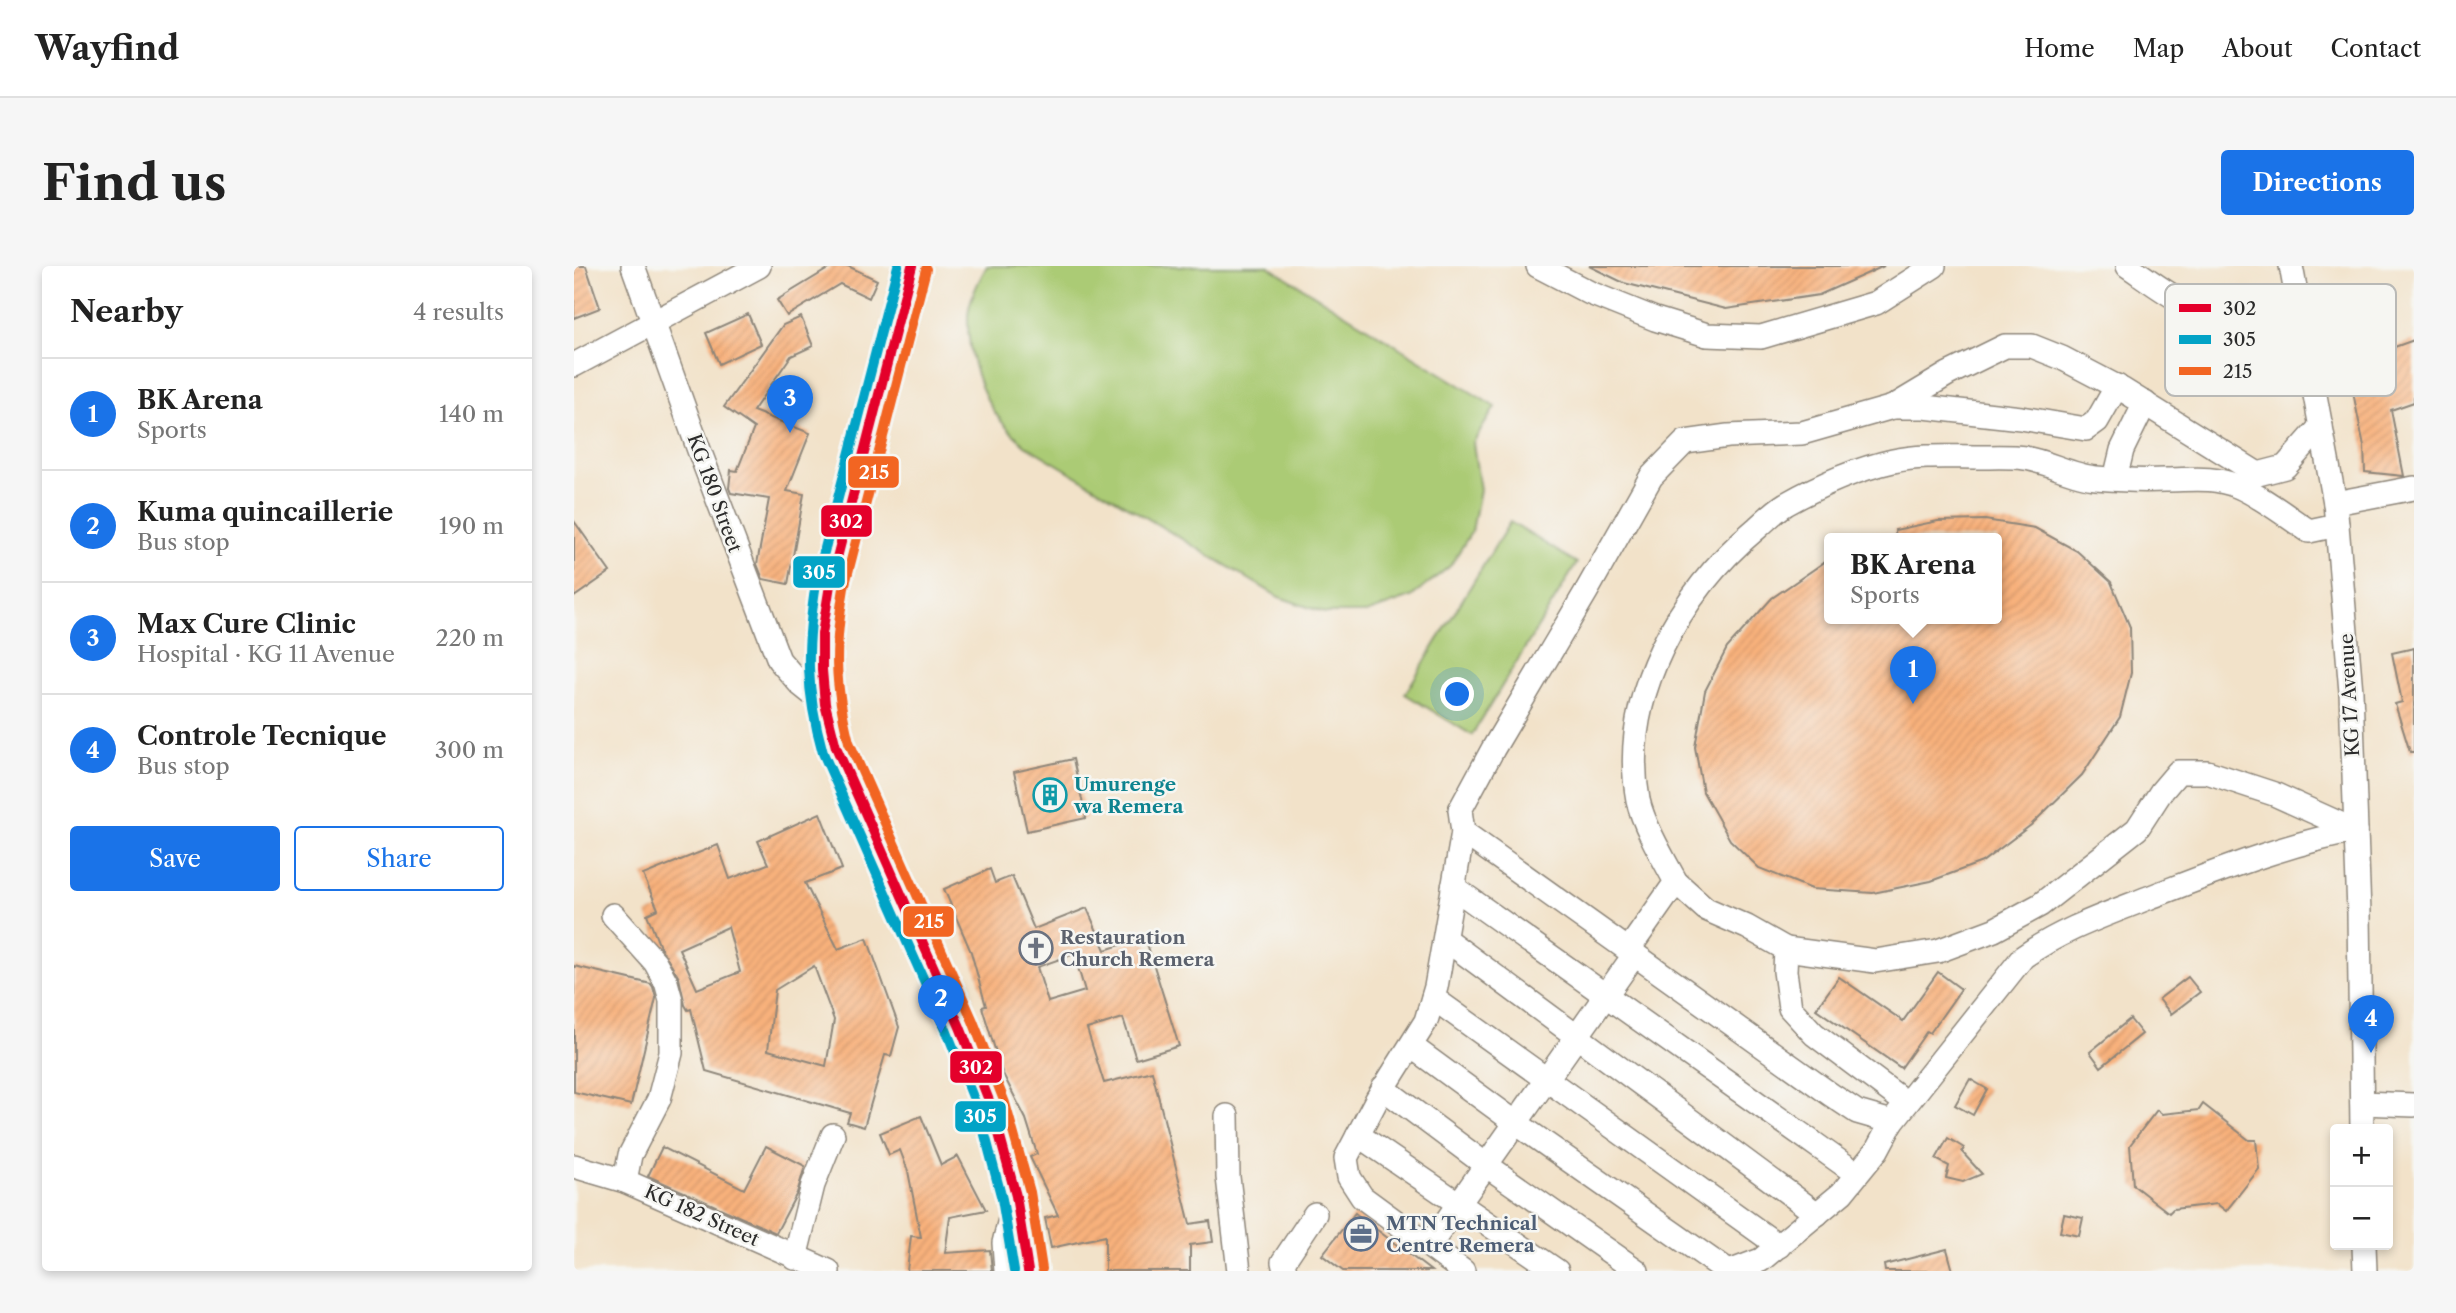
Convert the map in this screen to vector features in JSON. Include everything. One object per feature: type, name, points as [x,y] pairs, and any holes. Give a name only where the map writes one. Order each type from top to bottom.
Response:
[{"type":"main road","points":[[912,266],[830,585],[822,634],[825,704],[836,747],[960,1027],[987,1096],[1016,1196],[1028,1271]]},
{"type":"street","name":"KG 180 Street","points":[[633,266],[651,322],[779,660],[800,684],[825,704]]},
{"type":"street","points":[[574,365],[759,266]]},
{"type":"street","points":[[1538,266],[1590,293],[1655,319],[1707,335],[1761,337],[1877,303],[1934,266]]},
{"type":"street","points":[[2127,266],[2165,290]]},
{"type":"street","name":"KG 17 Avenue","points":[[2291,266],[2294,284]]},
{"type":"street","points":[[1463,1271],[1362,1197],[1349,1177],[1346,1157],[1383,1088],[1426,1021],[1445,939],[1463,832],[1460,810],[1651,477],[1685,442],[1728,436],[1802,433],[1893,407],[1948,374],[2005,346],[2032,346],[2062,358],[2117,386],[2258,474],[2285,467],[2321,426]]},
{"type":"street","points":[[1893,407],[1924,407],[2021,418],[2086,429],[2097,421],[2117,386]]},
{"type":"street","name":"KG 17 Avenue","points":[[2315,396],[2336,514],[2351,692],[2362,1124]]},
{"type":"street","points":[[2115,479],[2122,450],[2145,403]]},
{"type":"street","points":[[2356,831],[2274,794],[2207,772],[2178,772],[2161,792],[2137,829],[2040,905],[1993,930],[1938,951],[1875,961],[1786,949],[1706,909],[1676,882],[1660,852],[1639,803],[1634,759],[1639,724],[1654,664],[1677,621],[1704,581],[1735,546],[1784,505],[1836,480],[1892,461],[1924,457],[2025,458],[2092,478],[2168,480],[2202,477],[2238,486],[2309,531],[2336,514],[2414,488]]},
{"type":"street","points":[[1732,1271],[1761,1260],[1842,1193],[1877,1150],[1906,1103],[2023,957],[2048,940],[2210,874],[2317,838],[2356,831]]},
{"type":"street","points":[[1463,832],[1829,1094],[1857,1112],[1892,1122]]},
{"type":"street","points":[[1429,1246],[1606,995],[1676,882]]},
{"type":"street","points":[[1454,887],[1857,1174]]},
{"type":"street","points":[[613,915],[654,962],[666,982],[670,1000],[671,1053],[659,1099],[630,1155],[625,1181]]},
{"type":"street","points":[[1445,939],[1817,1214]]},
{"type":"street","points":[[1786,949],[1785,971],[1790,1009],[1814,1034],[1906,1103]]},
{"type":"street","points":[[1433,998],[1779,1246]]},
{"type":"street","points":[[1411,1046],[1727,1271]]},
{"type":"street","points":[[1383,1088],[1486,1165],[1637,1271]]},
{"type":"street","points":[[2362,1103],[2414,1105]]},
{"type":"street","points":[[1227,1116],[1228,1177],[1239,1271]]},
{"type":"street","points":[[795,1258],[813,1185],[834,1135]]},
{"type":"street","points":[[1358,1135],[1557,1271]]},
{"type":"street","name":"KG 182 Street","points":[[574,1166],[625,1181],[828,1271]]},
{"type":"street","points":[[1006,1271],[1004,1243],[1016,1196]]},
{"type":"street","points":[[1285,1271],[1283,1262],[1315,1214]]},
{"type":"street","points":[[2364,1250],[2365,1271]]},
{"type":"green space","points":[[987,266],[1268,266],[1495,407],[1473,443],[1480,490],[1472,531],[1450,566],[1411,597],[1366,613],[1325,613],[1279,597],[1025,445],[1004,425],[981,386],[972,358],[968,329],[969,310],[975,290]]},
{"type":"green space","points":[[1510,522],[1577,563],[1472,735],[1405,694]]},
{"type":"building","points":[[574,266],[586,266],[600,308],[574,318]]},
{"type":"building","points":[[833,266],[848,266],[877,280],[869,298],[840,284],[787,316],[777,300]]},
{"type":"building","points":[[1589,266],[1884,266],[1819,295],[1726,309],[1624,283]]},
{"type":"building","points":[[748,314],[761,344],[719,364],[706,333]]},
{"type":"building","points":[[801,317],[813,346],[791,356],[753,411],[810,433],[787,491],[804,494],[788,584],[763,579],[757,564],[769,499],[731,493],[729,488],[731,470],[737,471],[754,428],[724,407],[783,325]]},
{"type":"building","points":[[2414,340],[2414,402],[2391,410],[2404,476],[2365,472],[2364,446],[2354,396],[2396,396],[2396,346]]},
{"type":"building","points":[[1985,520],[2035,528],[2077,551],[2111,582],[2130,627],[2131,673],[2120,717],[2082,775],[2031,825],[1982,862],[1931,881],[1873,893],[1812,889],[1759,868],[1730,840],[1703,792],[1695,747],[1705,691],[1727,648],[1772,598],[1824,562],[1824,624],[2002,624],[2002,533],[1895,533],[1895,530],[1938,521]]},
{"type":"building","points":[[574,521],[610,572],[574,597]]},
{"type":"building","points":[[2414,648],[2414,752],[2410,752],[2395,704],[2402,702],[2392,653]]},
{"type":"building","name":"Umurenge wa Remera","points":[[1073,759],[1086,818],[1027,831],[1014,772]]},
{"type":"building","points":[[820,813],[842,869],[805,883],[838,949],[867,938],[899,1027],[891,1056],[885,1055],[864,1127],[847,1122],[850,1113],[706,1071],[691,1009],[688,1010],[685,1005],[679,978],[660,947],[647,914],[658,909],[643,875],[718,845],[730,879],[768,864],[758,841]],"holes":[[[728,927],[740,972],[697,989],[679,949]],[[814,966],[834,1020],[826,1066],[768,1050],[775,990]]]},
{"type":"building","points":[[990,869],[995,883],[1012,876],[1034,929],[1087,908],[1105,950],[1145,937],[1179,1046],[1136,1059],[1123,1018],[1087,1029],[1104,1083],[1152,1071],[1190,1224],[1210,1221],[1213,1242],[1190,1245],[1190,1271],[1105,1271],[1105,1236],[1051,1248],[1045,1218],[1058,1215],[1030,1157],[1037,1154],[1026,1119],[1002,1072],[982,1007],[986,1006],[971,952],[944,889]],"holes":[[[1074,954],[1085,991],[1048,1002],[1037,967]]]},
{"type":"building","points":[[574,966],[651,984],[653,987],[656,998],[631,1105],[574,1092]]},
{"type":"building","points":[[1938,972],[1961,989],[1901,1068],[1816,1009],[1839,977],[1903,1021]]},
{"type":"building","points":[[2188,977],[2200,992],[2171,1014],[2159,999]]},
{"type":"building","points":[[2130,1019],[2142,1034],[2101,1067],[2090,1052]]},
{"type":"building","points":[[1970,1079],[1987,1089],[1973,1115],[1955,1105]]},
{"type":"building","points":[[2203,1104],[2249,1140],[2256,1140],[2259,1169],[2226,1211],[2217,1204],[2173,1209],[2169,1213],[2133,1185],[2130,1145],[2157,1110],[2162,1114],[2199,1110]]},
{"type":"building","points":[[921,1116],[941,1165],[958,1156],[986,1210],[950,1217],[945,1253],[990,1250],[992,1271],[907,1271],[911,1236],[921,1237],[908,1171],[900,1150],[889,1155],[880,1133]]},
{"type":"building","points":[[1948,1138],[1964,1148],[1962,1152],[1982,1174],[1963,1182],[1946,1178],[1949,1166],[1936,1159]]},
{"type":"building","points":[[766,1146],[805,1166],[797,1193],[776,1233],[648,1176],[662,1147],[744,1189]]},
{"type":"building","name":"MTN Technical Centre Remera","points":[[1355,1213],[1431,1271],[1343,1271],[1322,1255]]},
{"type":"building","points":[[2064,1214],[2083,1218],[2079,1236],[2060,1232]]},
{"type":"building","points":[[1947,1249],[1953,1271],[1885,1271],[1884,1265]]},
{"type":"transit line","name":"305","points":[[898,266],[816,583],[810,628],[810,688],[823,753],[947,1032],[979,1112],[1002,1199],[1014,1271]]},
{"type":"transit line","name":"302","points":[[912,266],[830,585],[822,634],[825,704],[836,747],[960,1027],[992,1108],[1016,1196],[1028,1271]]},
{"type":"transit line","name":"215","points":[[926,269],[844,588],[837,648],[840,701],[849,742],[973,1021],[1005,1103],[1030,1192],[1042,1269]]},
{"type":"place","name":"Max Cure Clinic","points":[[790,433]]},
{"type":"place","name":"BK Arena","points":[[1913,704]]},
{"type":"place","name":"Umurenge wa Remera","points":[[1050,795]]},
{"type":"place","name":"Restauration Church Remera","points":[[1036,948]]},
{"type":"place","name":"Kuma quincaillerie","points":[[941,1033]]},
{"type":"place","name":"Controle Tecnique","points":[[2371,1053]]},
{"type":"place","name":"MTN Technical Centre Remera","points":[[1361,1234]]}]
